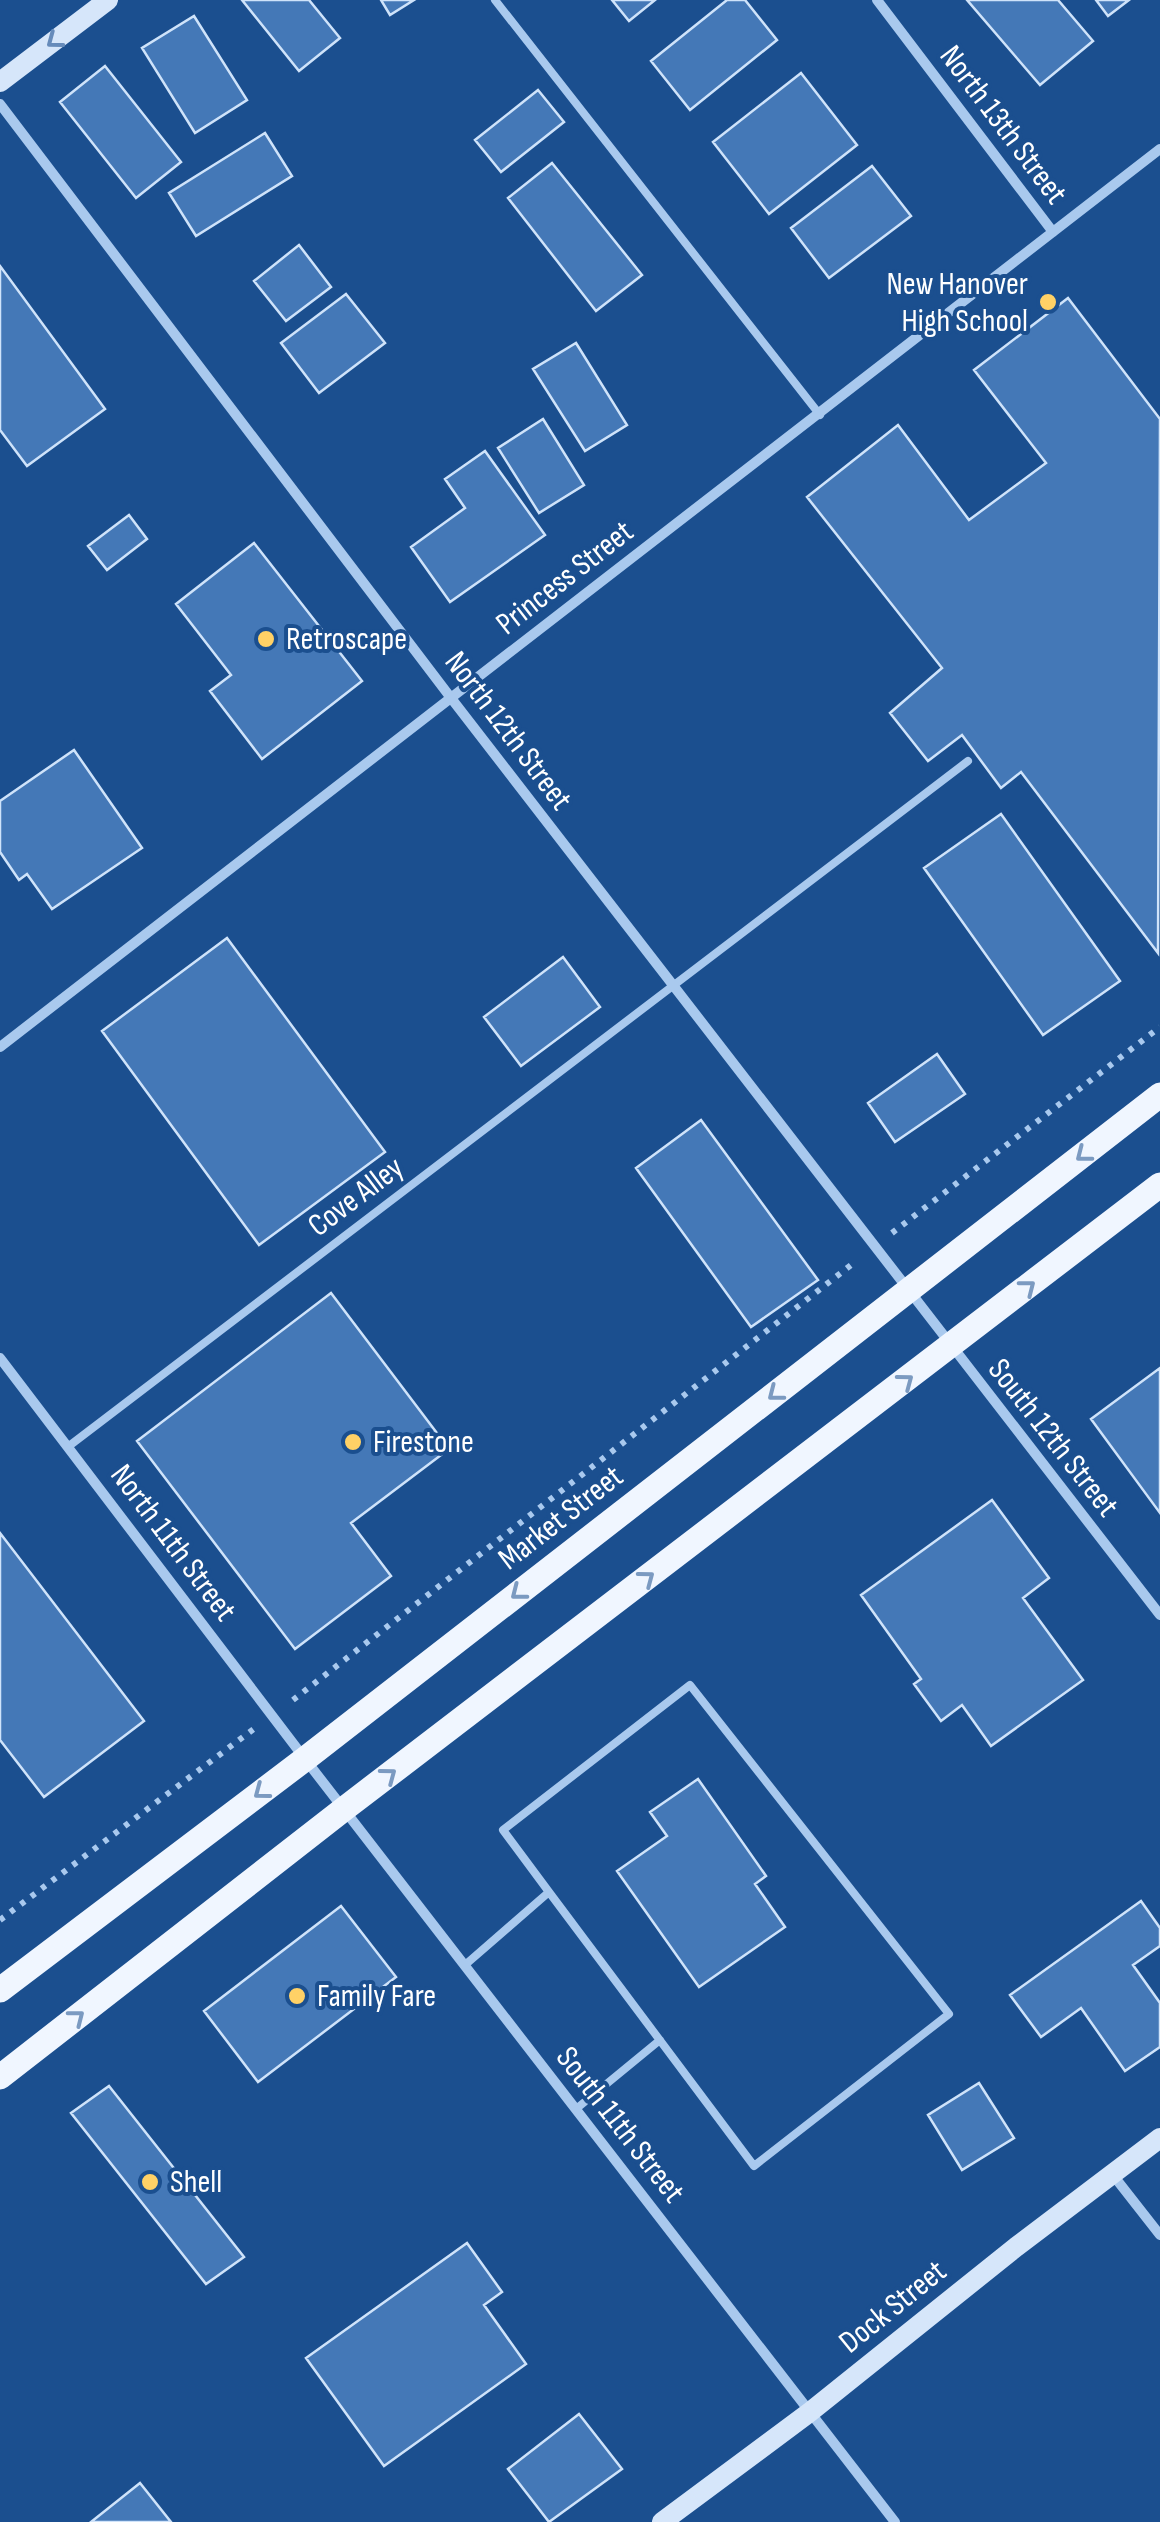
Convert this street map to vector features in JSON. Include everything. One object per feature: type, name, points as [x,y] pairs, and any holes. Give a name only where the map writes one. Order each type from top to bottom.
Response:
[{"type":"main road","name":"Market Street","points":[[0,1990],[1160,1096]]},
{"type":"main road","points":[[0,2077],[1160,1185]]},
{"type":"street","points":[[0,82],[108,0]]},
{"type":"street","name":"North 13th Street","points":[[877,0],[1053,232]]},
{"type":"street","name":"North 12th Street","points":[[0,104],[907,1291]]},
{"type":"street","name":"Princess Street","points":[[0,1047],[1160,149]]},
{"type":"street","name":"South 12th Street","points":[[907,1291],[1160,1615]]},
{"type":"street","name":"North 11th Street","points":[[0,1358],[305,1758]]},
{"type":"street","name":"South 11th Street","points":[[305,1758],[895,2522]]},
{"type":"street","name":"Dock Street","points":[[662,2522],[810,2412],[1160,2138]]},
{"type":"street","points":[[1112,2174],[1160,2235]]},
{"type":"lane","points":[[494,0],[820,415]]},
{"type":"lane","name":"Cove Alley","points":[[69,1446],[968,762]]},
{"type":"lane","points":[[690,1684],[949,2014],[754,2166],[549,1892],[504,1830],[690,1684]]},
{"type":"lane","points":[[464,1965],[549,1892]]},
{"type":"lane","points":[[576,2110],[660,2040]]},
{"type":"path","points":[[0,1920],[273,1716],[1160,1027]]},
{"type":"building","points":[[242,0],[309,0],[340,38],[299,71]]},
{"type":"building","points":[[381,0],[414,0],[390,15]]},
{"type":"building","points":[[612,0],[655,0],[629,21]]},
{"type":"building","points":[[727,0],[745,0],[777,40],[690,110],[651,61]]},
{"type":"building","points":[[967,0],[1058,0],[1093,41],[1040,85]]},
{"type":"building","points":[[1096,0],[1129,0],[1108,16]]},
{"type":"building","points":[[194,16],[247,100],[195,133],[142,48]]},
{"type":"building","points":[[105,66],[181,162],[136,198],[60,102]]},
{"type":"building","points":[[801,73],[857,145],[769,214],[713,142]]},
{"type":"building","points":[[538,90],[564,122],[501,172],[475,140]]},
{"type":"building","points":[[265,133],[292,176],[196,236],[169,193]]},
{"type":"building","points":[[552,163],[642,275],[596,311],[508,198]]},
{"type":"building","points":[[872,166],[911,216],[829,278],[791,228]]},
{"type":"building","points":[[299,245],[331,287],[286,321],[254,281]]},
{"type":"building","points":[[0,266],[105,409],[27,466],[0,430]]},
{"type":"building","points":[[346,294],[385,343],[319,393],[281,343]]},
{"type":"building","points":[[1068,298],[1160,419],[1158,953],[1021,772],[1001,788],[962,735],[928,761],[890,713],[942,668],[807,497],[898,425],[969,520],[1046,463],[974,370]]},
{"type":"building","points":[[576,343],[627,425],[585,451],[533,369]]},
{"type":"building","points":[[543,419],[584,485],[539,513],[498,448]]},
{"type":"building","points":[[485,451],[545,535],[450,602],[411,547],[465,508],[445,479]]},
{"type":"building","points":[[129,515],[147,539],[107,570],[88,546]]},
{"type":"building","name":"Retroscape","points":[[254,543],[362,681],[262,759],[210,691],[231,675],[176,604]]},
{"type":"building","points":[[74,750],[142,848],[52,909],[27,874],[19,880],[0,852],[0,801]]},
{"type":"building","points":[[1001,814],[1120,981],[1043,1035],[924,868]]},
{"type":"building","points":[[227,938],[385,1152],[259,1245],[102,1031]]},
{"type":"building","points":[[563,957],[600,1007],[521,1066],[484,1017]]},
{"type":"building","points":[[937,1054],[965,1094],[895,1142],[868,1103]]},
{"type":"building","points":[[701,1120],[818,1280],[751,1327],[636,1168]]},
{"type":"building","points":[[331,1293],[449,1449],[351,1523],[391,1576],[295,1649],[137,1441]]},
{"type":"building","points":[[1160,1368],[1160,1513],[1091,1419]]},
{"type":"building","points":[[992,1500],[1049,1578],[1023,1598],[1083,1680],[991,1746],[962,1705],[941,1721],[914,1684],[921,1679],[861,1595]]},
{"type":"building","points":[[0,1533],[144,1721],[44,1797],[0,1740]]},
{"type":"building","points":[[698,1779],[766,1876],[755,1884],[785,1927],[699,1987],[617,1871],[667,1836],[650,1812]]},
{"type":"building","points":[[1141,1901],[1160,1928],[1160,1946],[1133,1965],[1160,2003],[1160,2047],[1125,2071],[1081,2008],[1041,2037],[1010,1995]]},
{"type":"building","points":[[341,1906],[396,1977],[258,2082],[204,2011]]},
{"type":"building","points":[[979,2083],[1014,2138],[962,2170],[928,2115]]},
{"type":"building","points":[[109,2086],[244,2257],[206,2284],[71,2113]]},
{"type":"building","points":[[467,2243],[502,2292],[484,2305],[526,2364],[384,2466],[306,2358]]},
{"type":"building","points":[[579,2414],[622,2469],[549,2522],[508,2469]]},
{"type":"building","points":[[140,2483],[171,2522],[91,2522]]},
{"type":"place","name":"New Hanover High School","points":[[1048,302]]},
{"type":"place","name":"Retroscape","points":[[266,639]]},
{"type":"place","name":"Firestone","points":[[353,1442]]},
{"type":"place","name":"Family Fare","points":[[297,1996]]},
{"type":"place","name":"Shell","points":[[150,2182]]}]
